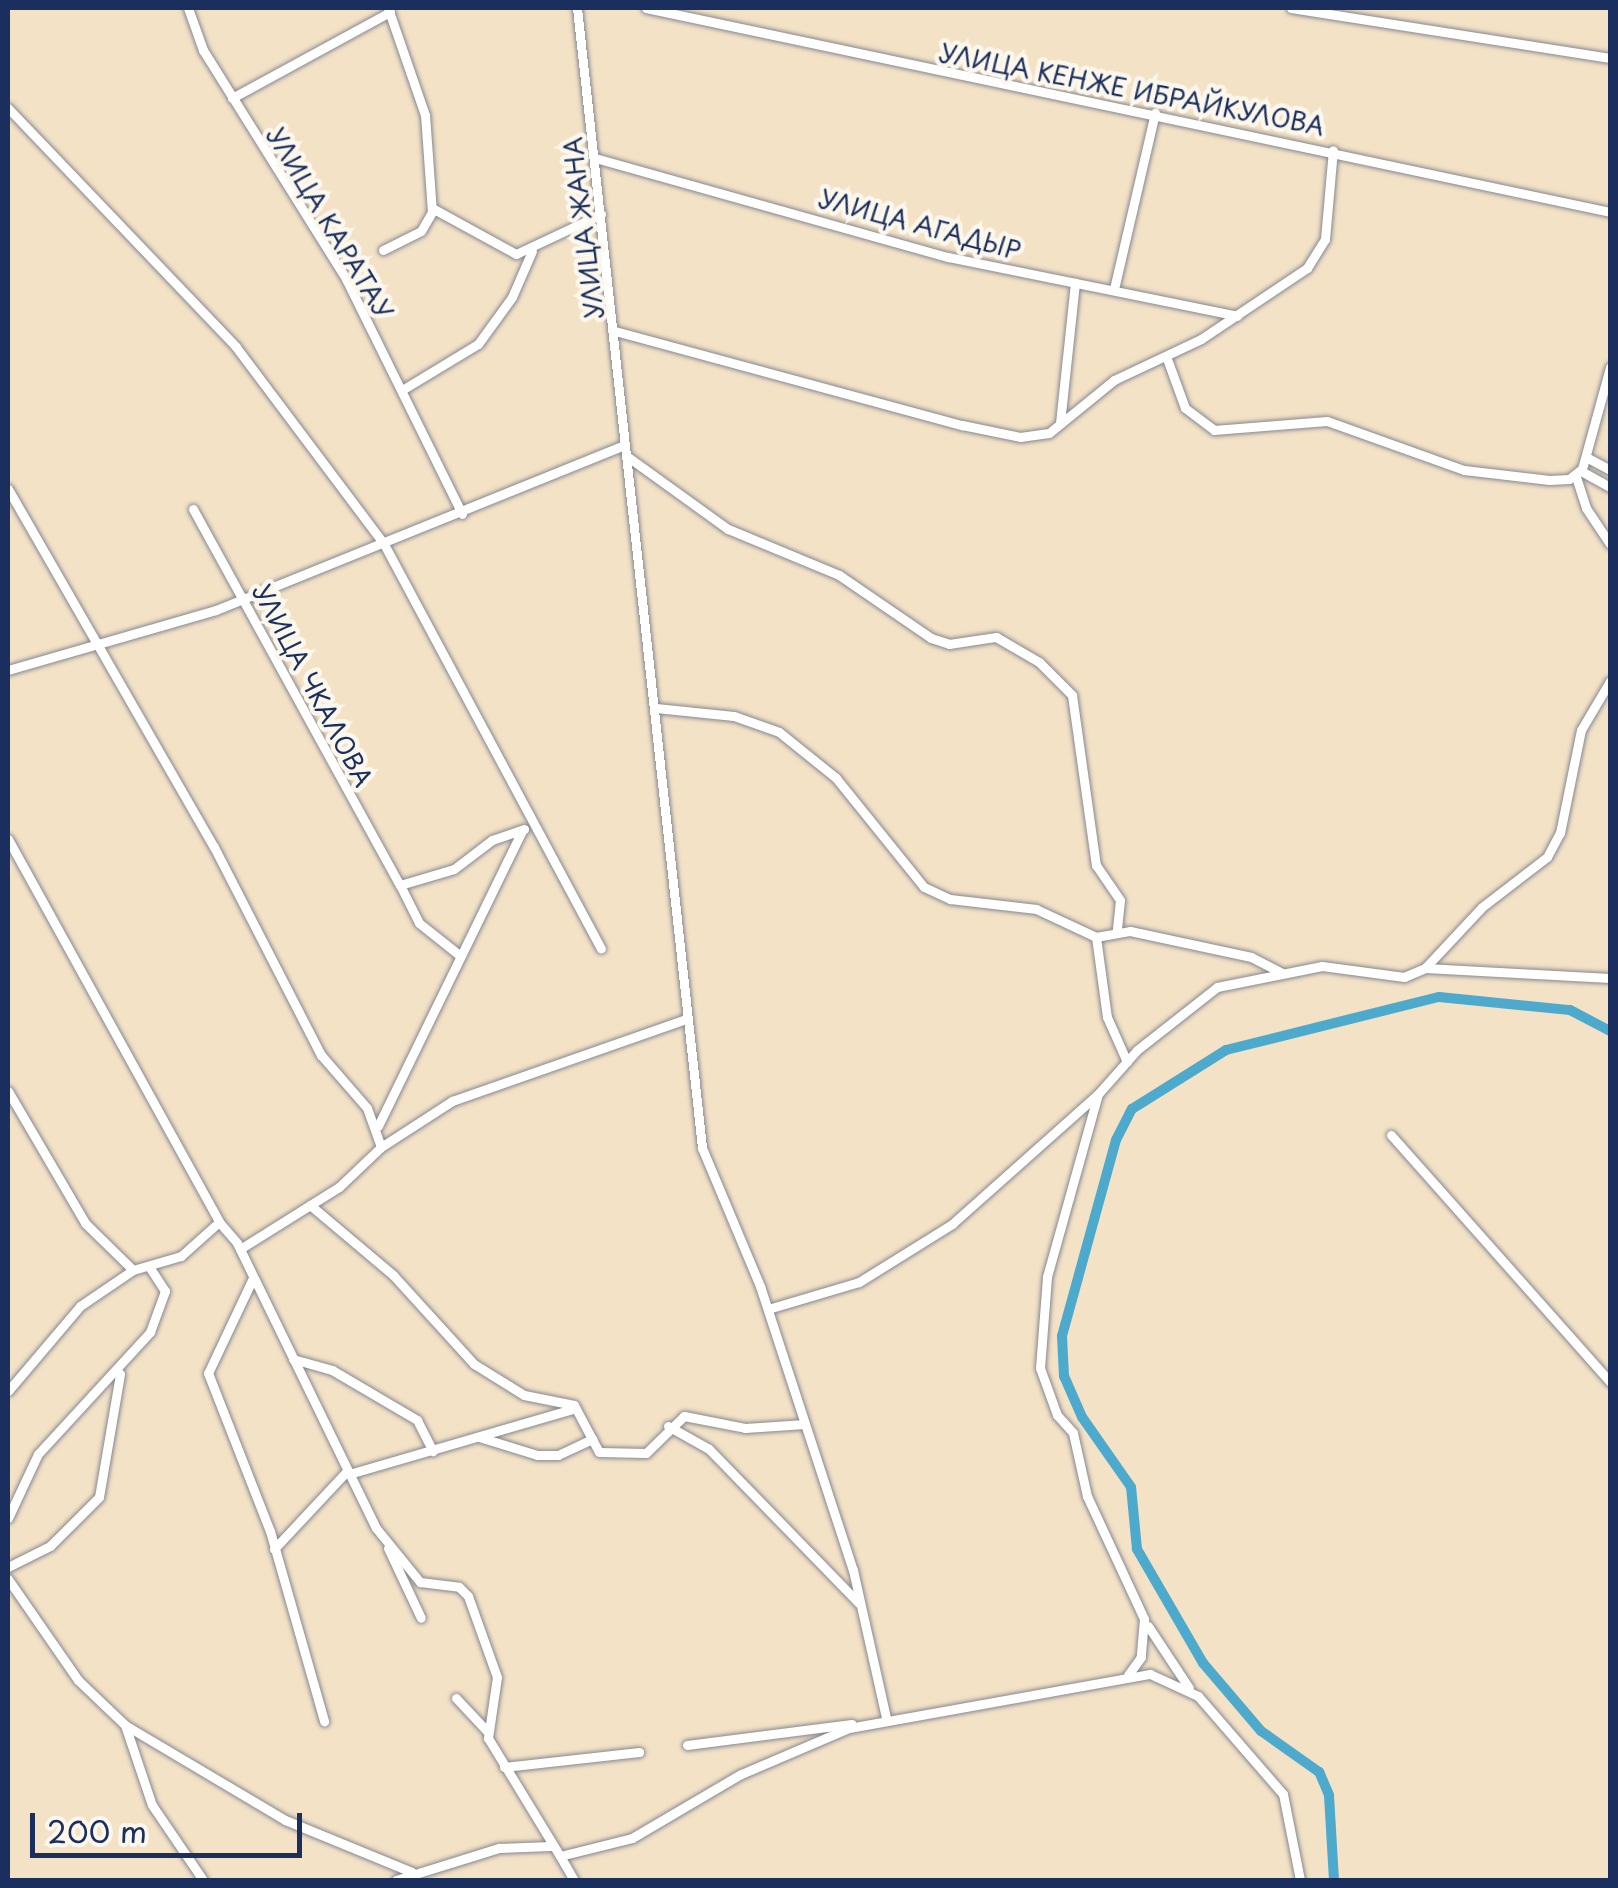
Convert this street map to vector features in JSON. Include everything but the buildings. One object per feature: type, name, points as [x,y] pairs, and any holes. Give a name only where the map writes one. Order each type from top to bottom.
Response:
[{"type":"street","name":"УЛИЦА КАРАТАУ","points":[[188,8],[232,98],[346,279],[462,514]]},
{"type":"street","name":"УЛИЦА ЖАНА","points":[[577,8],[656,708],[686,1019],[706,1164],[768,1309],[860,1604],[886,1718]]},
{"type":"street","name":"УЛИЦА КЕНЖЕ ИБРАЙКУЛОВА","points":[[646,8],[1334,150],[1610,212]]},
{"type":"street","points":[[1292,8],[1610,58]]},
{"type":"street","points":[[232,98],[389,10],[425,114],[432,208],[421,231],[383,250]]},
{"type":"street","points":[[8,108],[236,347],[384,544],[601,949]]},
{"type":"street","points":[[1114,289],[1155,113]]},
{"type":"street","points":[[615,332],[834,395],[1020,437],[1049,433],[1114,380],[1237,316],[1307,268],[1325,239],[1334,150]]},
{"type":"street","name":"УЛИЦА АГАДЫР","points":[[595,158],[948,256],[1237,316]]},
{"type":"street","points":[[432,208],[509,254],[532,251],[568,225],[601,214]]},
{"type":"street","points":[[402,390],[478,344],[512,297],[532,251]]},
{"type":"street","points":[[1060,423],[1075,283]]},
{"type":"street","points":[[1166,356],[1185,408],[1214,430],[1327,421],[1464,470],[1549,480],[1578,474],[1610,487]]},
{"type":"street","points":[[1610,367],[1578,474],[1586,508],[1610,544]]},
{"type":"street","points":[[8,670],[94,642],[172,624],[244,598],[462,514],[624,445]]},
{"type":"street","points":[[628,457],[728,529],[839,576],[853,591],[949,644],[978,637],[1015,645],[1072,695],[1096,865],[1120,900],[1117,930]]},
{"type":"street","points":[[1586,457],[1610,470]]},
{"type":"street","points":[[8,488],[214,846],[321,1056],[378,1129]]},
{"type":"street","name":"УЛИЦА ЧКАЛОВА","points":[[193,510],[418,922],[458,954]]},
{"type":"street","points":[[768,1309],[859,1282],[908,1254],[995,1188],[1098,1094],[1126,1062],[1217,987],[1322,966],[1404,977],[1425,968],[1482,907],[1546,856],[1560,834],[1580,730],[1610,681]]},
{"type":"street","points":[[656,708],[734,716],[779,732],[836,778],[924,887],[950,899],[1036,910],[1096,937],[1117,930],[1250,957],[1281,972]]},
{"type":"street","points":[[381,1146],[379,1113],[458,954],[524,829],[533,821]]},
{"type":"street","points":[[398,882],[454,869],[492,840],[524,829]]},
{"type":"street","points":[[8,839],[218,1222],[240,1250],[421,1618]]},
{"type":"street","points":[[1096,937],[1107,1017],[1126,1062]]},
{"type":"street","points":[[1425,968],[1610,978]]},
{"type":"street","points":[[240,1250],[362,1168],[381,1146],[452,1101],[515,1074],[686,1019]]},
{"type":"street","points":[[8,1091],[85,1223],[133,1270]]},
{"type":"street","points":[[1098,1094],[1047,1277],[1040,1368],[1057,1415],[1074,1433],[1086,1496],[1144,1620],[1191,1691],[1283,1794],[1300,1880]]},
{"type":"street","points":[[1391,1135],[1610,1382]]},
{"type":"street","points":[[310,1205],[393,1275],[474,1364],[524,1395],[565,1400],[576,1408],[599,1452],[630,1458],[646,1453],[668,1426],[693,1415],[746,1428],[805,1424]]},
{"type":"street","points":[[8,1391],[67,1317],[133,1270],[180,1256],[218,1222]]},
{"type":"street","points":[[8,1518],[38,1454],[121,1371],[150,1332],[165,1291],[149,1266]]},
{"type":"street","points":[[253,1278],[209,1365],[233,1446],[274,1549],[324,1721]]},
{"type":"street","points":[[293,1358],[332,1370],[417,1420],[433,1450]]},
{"type":"street","points":[[8,1567],[50,1546],[100,1498],[121,1371]]},
{"type":"street","points":[[274,1549],[348,1473],[576,1408]]},
{"type":"street","points":[[668,1426],[709,1449],[860,1604]]},
{"type":"street","points":[[476,1436],[537,1455],[558,1455],[592,1440]]},
{"type":"street","points":[[382,1536],[420,1582],[459,1587],[468,1596],[497,1677],[488,1731]]},
{"type":"street","points":[[8,1579],[78,1680],[125,1725],[285,1820],[412,1872]]},
{"type":"street","points":[[1128,1675],[1144,1647],[1144,1620]]},
{"type":"street","points":[[560,1856],[632,1838],[785,1752],[886,1718],[1128,1675],[1161,1676],[1191,1691]]},
{"type":"street","points":[[456,1698],[488,1731],[504,1768],[574,1880]]},
{"type":"street","points":[[686,1745],[865,1724]]},
{"type":"street","points":[[125,1725],[152,1805],[203,1880]]},
{"type":"street","points":[[504,1768],[639,1752]]},
{"type":"street","points":[[396,1880],[498,1848],[551,1846]]},
{"type":"waterway","points":[[1334,1880],[1329,1795],[1319,1772],[1261,1731],[1203,1663],[1137,1549],[1131,1487],[1082,1417],[1064,1376],[1062,1336],[1116,1140],[1132,1109],[1226,1050],[1439,997],[1570,1010],[1610,1031]]}]
